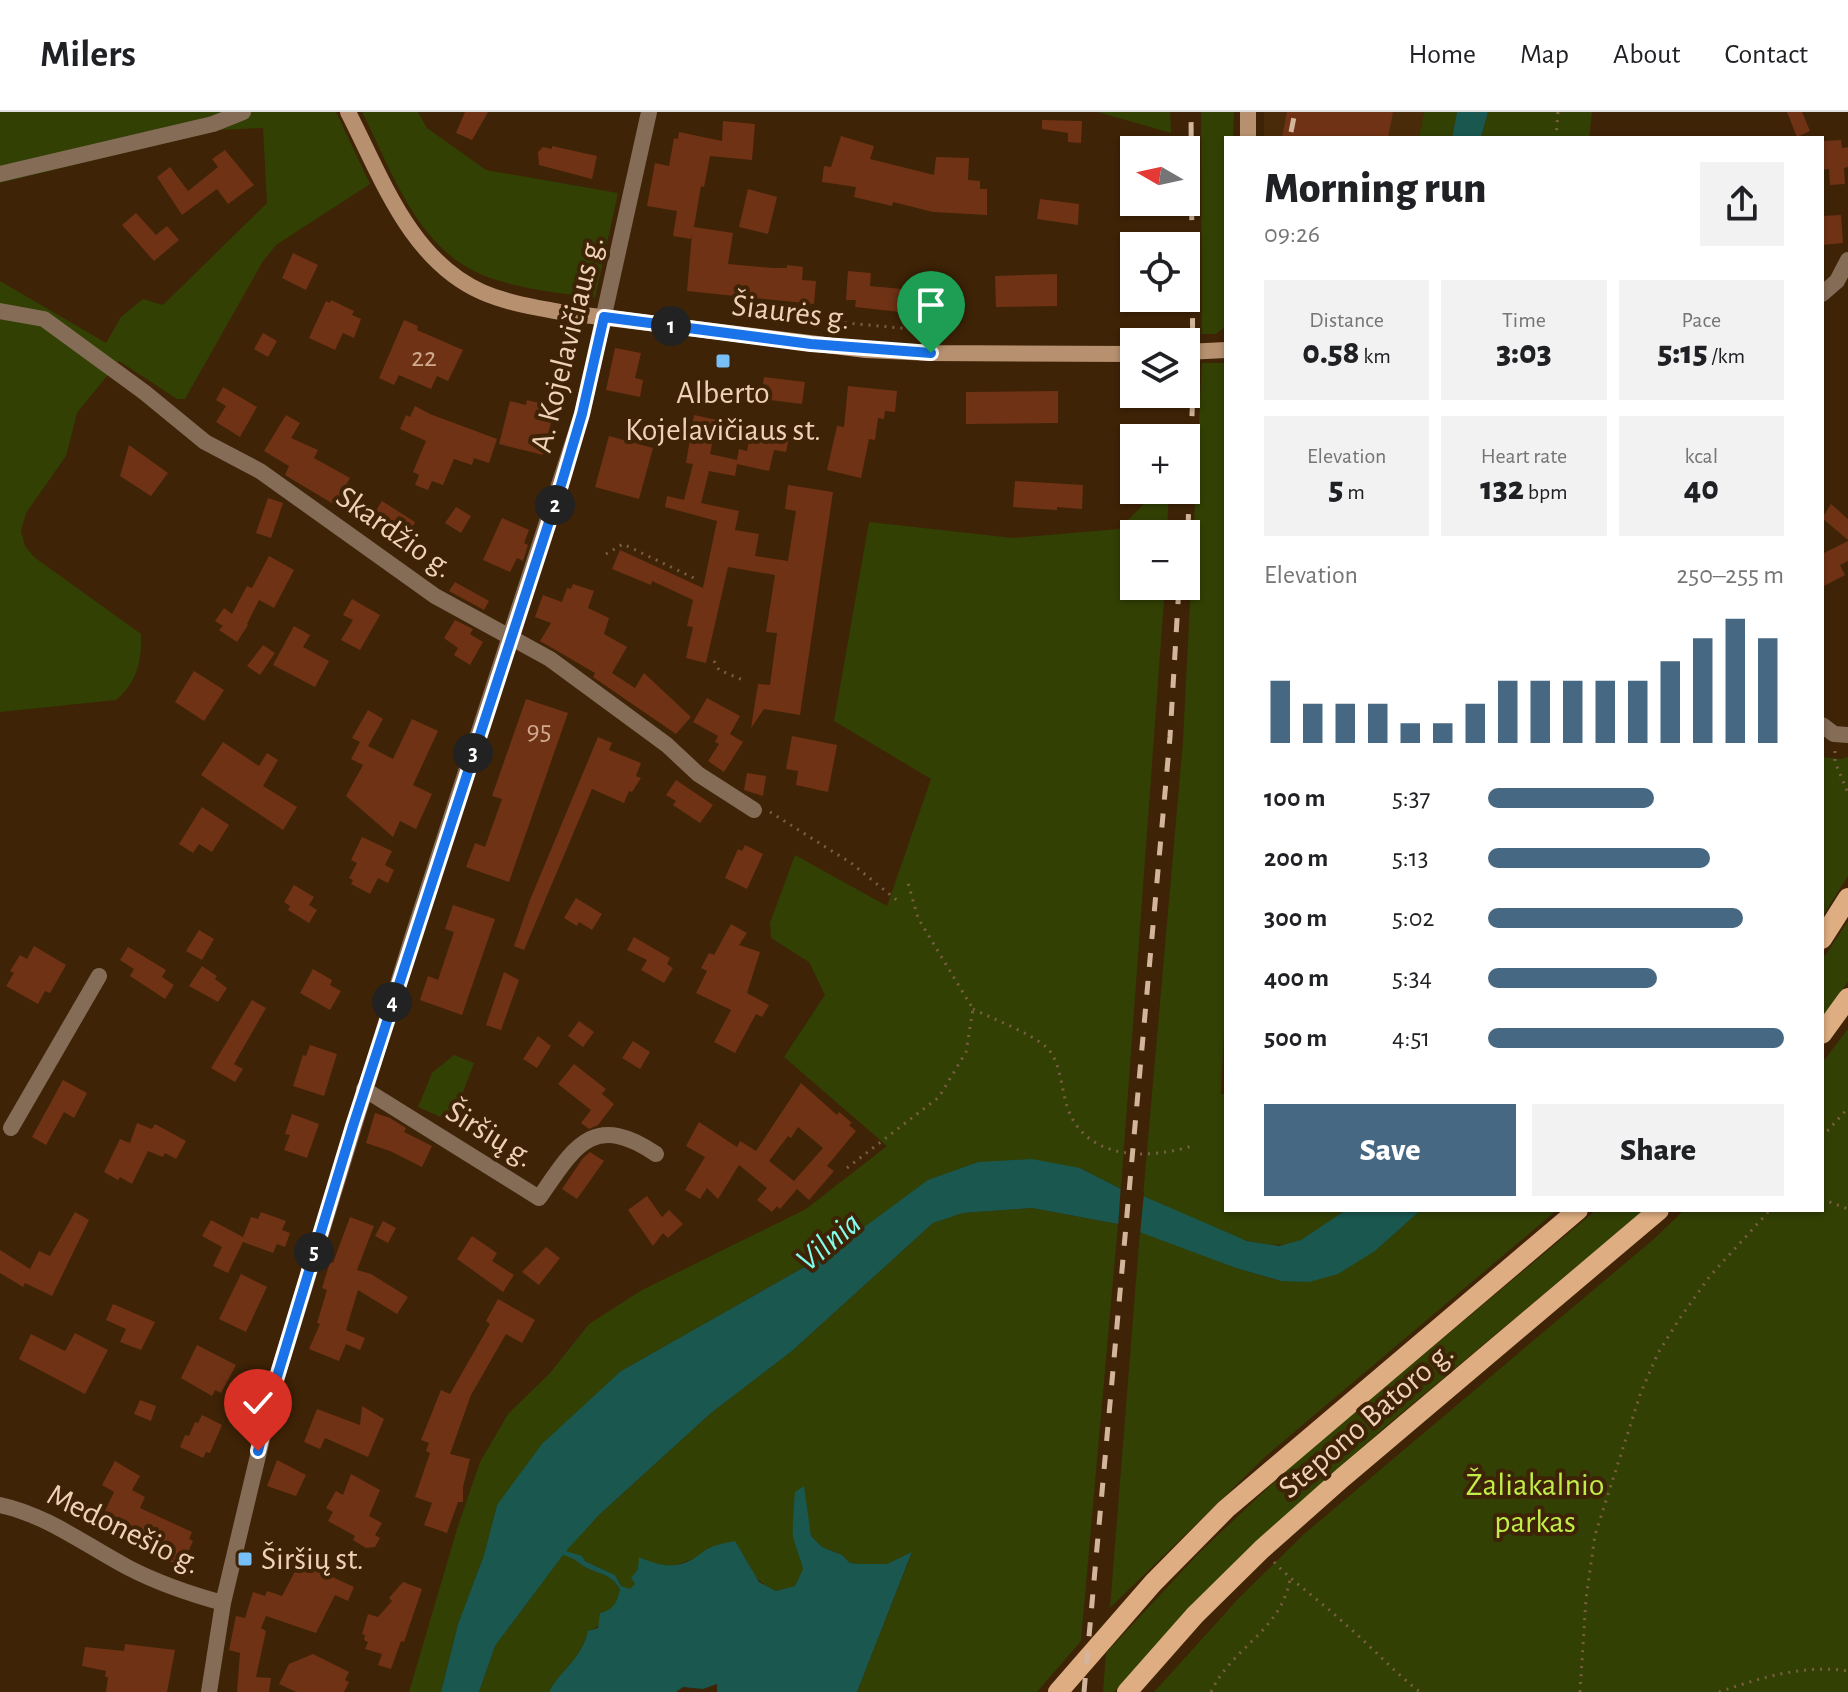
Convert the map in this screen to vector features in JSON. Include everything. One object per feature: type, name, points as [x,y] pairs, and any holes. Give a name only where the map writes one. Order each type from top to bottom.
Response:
[{"type":"main road","name":"Šiaurės g.","points":[[348,112],[414,237],[450,273],[484,293],[515,303],[866,350],[1120,354]]},
{"type":"main road","points":[[1248,112],[1248,136]]},
{"type":"main road","points":[[1200,351],[1224,350]]},
{"type":"main road","points":[[1824,936],[1848,898]]},
{"type":"main road","points":[[1824,1031],[1848,998]]},
{"type":"main road","name":"Stepono Batoro g.","points":[[1058,1692],[1153,1583],[1226,1509],[1576,1212]]},
{"type":"main road","name":"Stepono Batoro g.","points":[[1127,1692],[1195,1615],[1262,1549],[1657,1212]]},
{"type":"street","points":[[0,174],[213,124],[243,112]]},
{"type":"street","name":"A. Kojelavičiaus g.","points":[[209,1692],[223,1603],[276,1380],[364,1089],[582,414],[649,112]]},
{"type":"street","points":[[1824,292],[1837,281],[1848,260]]},
{"type":"street","name":"Skardžio g.","points":[[0,311],[44,319],[144,392],[205,442],[260,471],[435,596],[550,659],[667,745],[698,774],[756,807]]},
{"type":"street","points":[[11,1128],[99,976]]},
{"type":"street","name":"Širšių g.","points":[[364,1089],[539,1198],[574,1148],[593,1138],[605,1135],[627,1137],[656,1154]]},
{"type":"street","name":"Medonešio g.","points":[[0,1505],[44,1520],[171,1588],[223,1603]]},
{"type":"path","points":[[1556,136],[1558,112]]},
{"type":"path","points":[[749,314],[932,331]]},
{"type":"path","points":[[606,554],[623,544],[698,580]]},
{"type":"path","points":[[714,661],[719,670],[743,680]]},
{"type":"path","points":[[1835,732],[1835,762],[1848,793]]},
{"type":"path","points":[[756,807],[851,863],[898,901]]},
{"type":"path","points":[[908,883],[918,918],[945,958],[973,1009],[1046,1047],[1056,1064],[1069,1111],[1084,1136],[1110,1151],[1155,1155],[1195,1145]]},
{"type":"path","points":[[847,1168],[939,1097],[966,1052],[973,1009]]},
{"type":"path","points":[[1824,1135],[1848,1108]]},
{"type":"path","points":[[1824,1200],[1848,1209]]},
{"type":"path","points":[[1580,1692],[1586,1599],[1595,1535],[1641,1392],[1658,1353],[1680,1318],[1710,1276],[1768,1212]]},
{"type":"path","points":[[1272,1560],[1420,1692]]},
{"type":"path","points":[[1211,1692],[1226,1667],[1281,1610],[1288,1595],[1290,1579]]},
{"type":"path","points":[[1719,1692],[1791,1671],[1820,1668],[1848,1671]]},
{"type":"shaded area","points":[[1264,112],[1424,112],[1419,136],[1264,136]]},
{"type":"green space","points":[[0,112],[336,112],[370,184],[276,245],[263,261],[185,399],[177,399],[119,361],[77,413],[66,456],[26,513],[21,531],[25,546],[34,557],[141,634],[139,662],[129,686],[116,700],[0,712],[0,281],[106,343],[121,317],[143,299],[163,305],[267,203],[263,128],[219,130],[0,183]]},
{"type":"green space","points":[[362,112],[418,112],[427,128],[486,170],[618,193],[595,298],[507,283],[480,274],[458,261],[439,245],[408,204]]},
{"type":"green space","points":[[1098,112],[1170,112],[1171,133]]},
{"type":"green space","points":[[1201,112],[1234,112],[1233,136],[1224,136],[1224,328],[1216,334],[1202,334]]},
{"type":"green space","points":[[1424,112],[1457,112],[1452,136],[1419,136]]},
{"type":"green space","points":[[1488,112],[1592,112],[1589,136],[1482,136]]},
{"type":"green space","points":[[1202,363],[1224,363],[1224,1029],[1221,1094],[1224,1094],[1224,1212],[1343,1212],[1300,1241],[1282,1245],[1262,1244],[1220,1232],[1143,1196],[1183,741],[1190,600],[1200,600],[1200,520],[1194,520],[1195,504],[1200,504]]},
{"type":"green space","points":[[1144,504],[1168,504],[1168,520],[1128,520]]},
{"type":"green space","points":[[869,522],[1013,538],[1119,529],[1120,600],[1164,600],[1121,1189],[1080,1168],[978,1162],[929,1180],[829,1253],[621,1371],[497,1505],[484,1555],[458,1624],[441,1692],[409,1692],[480,1462],[508,1414],[550,1373],[589,1324],[642,1290],[806,1209],[887,1146],[784,1057],[825,995],[809,962],[771,938],[770,923],[795,855],[887,906],[931,779],[834,721]]},
{"type":"green space","points":[[1824,757],[1848,757],[1848,876],[1824,914]]},
{"type":"green space","points":[[1848,921],[1848,982],[1824,1015],[1824,957]]},
{"type":"green space","name":"Žaliakalnio parkas","points":[[1848,1029],[1848,1692],[1154,1692],[1238,1599],[1303,1535],[1682,1212],[1824,1212],[1824,1060]]},
{"type":"green space","points":[[454,1055],[474,1063],[452,1122],[418,1107],[432,1073]]},
{"type":"green space","points":[[1032,1208],[1118,1224],[1081,1641],[1037,1692],[857,1692],[912,1553],[887,1564],[860,1564],[850,1563],[842,1555],[822,1547],[811,1536],[803,1487],[793,1517],[803,1569],[795,1586],[776,1591],[765,1585],[753,1574],[741,1553],[700,1556],[671,1567],[655,1565],[638,1569],[636,1584],[630,1590],[621,1586],[615,1575],[565,1551],[599,1515],[711,1413],[792,1351],[933,1223],[963,1213]]},
{"type":"green space","points":[[1419,1212],[1555,1212],[1266,1456],[1110,1608],[1140,1230],[1236,1268],[1280,1281],[1375,1251]]},
{"type":"green space","points":[[1594,1212],[1642,1212],[1385,1427],[1260,1538],[1114,1692],[1103,1692],[1106,1653],[1200,1552],[1292,1465]]},
{"type":"green space","points":[[563,1554],[609,1577],[616,1584],[620,1589],[613,1608],[599,1625],[588,1631],[581,1650],[549,1692],[479,1692],[495,1646]]},
{"type":"water","points":[[1457,112],[1488,112],[1482,136],[1452,136]]},
{"type":"water","points":[[1032,1159],[1080,1168],[1121,1189],[1247,1241],[1279,1246],[1301,1240],[1343,1212],[1419,1212],[1375,1251],[1338,1274],[1309,1282],[1281,1281],[1236,1268],[1118,1224],[1032,1208],[963,1213],[933,1223],[792,1351],[711,1413],[599,1515],[566,1551],[582,1556],[585,1561],[615,1575],[621,1586],[630,1589],[635,1584],[631,1578],[638,1569],[639,1557],[657,1564],[681,1564],[711,1547],[735,1541],[759,1582],[776,1591],[795,1586],[803,1569],[793,1537],[795,1492],[804,1486],[811,1536],[822,1547],[842,1555],[850,1563],[860,1564],[887,1564],[912,1552],[857,1692],[717,1692],[717,1684],[703,1689],[683,1687],[676,1692],[549,1692],[581,1650],[588,1631],[598,1628],[600,1613],[614,1605],[620,1589],[609,1577],[563,1555],[495,1646],[479,1692],[441,1692],[458,1624],[484,1555],[497,1505],[542,1444],[621,1371],[829,1253],[928,1180],[978,1162]]},
{"type":"pier","points":[[1121,1184],[1144,1192],[1140,1235],[1118,1228]]},
{"type":"building","points":[[465,112],[488,112],[472,140],[456,133]]},
{"type":"building","points":[[1287,112],[1393,112],[1388,136],[1282,136]]},
{"type":"building","points":[[1787,112],[1802,112],[1810,131],[1797,136]]},
{"type":"building","points":[[1042,120],[1082,121],[1081,143],[1068,142],[1068,133],[1042,129]]},
{"type":"building","points":[[723,121],[755,124],[752,160],[710,156],[694,227],[733,233],[728,264],[803,267],[802,280],[816,281],[814,304],[687,291],[692,234],[691,239],[673,236],[677,211],[647,206],[655,163],[669,166],[674,138],[678,139],[679,132],[722,141]]},
{"type":"building","points":[[841,136],[874,146],[870,159],[934,175],[936,157],[969,158],[968,180],[980,181],[980,189],[987,189],[987,215],[933,212],[893,202],[892,206],[854,197],[856,187],[822,182],[824,166],[831,167]]},
{"type":"building","points":[[1841,140],[1842,148],[1848,147],[1845,184],[1830,185],[1829,169],[1824,170],[1824,141]]},
{"type":"building","points":[[552,146],[597,156],[592,179],[539,165],[538,152],[543,147],[552,149]]},
{"type":"building","points":[[225,150],[254,185],[228,204],[217,189],[182,215],[157,177],[170,167],[188,191],[218,167],[212,159]]},
{"type":"building","points":[[748,189],[777,197],[768,234],[739,227]]},
{"type":"building","points":[[1040,199],[1079,204],[1078,225],[1037,219]]},
{"type":"building","points":[[136,213],[156,235],[167,226],[179,240],[154,261],[122,225]]},
{"type":"building","points":[[1841,215],[1843,243],[1824,245],[1824,216]]},
{"type":"building","points":[[293,253],[318,265],[306,290],[282,278]]},
{"type":"building","points":[[848,271],[871,273],[870,286],[902,289],[900,312],[855,307],[856,300],[846,300]]},
{"type":"building","points":[[1057,274],[1057,306],[996,307],[995,276]]},
{"type":"building","points":[[331,300],[354,311],[352,315],[361,319],[354,338],[343,333],[335,350],[309,338],[326,301],[330,303]]},
{"type":"building","points":[[404,320],[418,326],[417,330],[463,350],[448,381],[437,376],[431,389],[399,375],[394,385],[379,378]]},
{"type":"building","points":[[263,333],[277,341],[268,357],[254,349]]},
{"type":"building","points":[[615,348],[641,353],[635,378],[643,380],[640,397],[606,390]]},
{"type":"building","points":[[764,377],[805,382],[802,404],[761,399]]},
{"type":"building","points":[[848,386],[897,391],[895,412],[885,411],[884,419],[878,418],[875,440],[869,439],[861,478],[827,470],[837,426],[844,427]]},
{"type":"building","points":[[223,387],[257,407],[240,437],[216,422],[226,406],[216,400]]},
{"type":"building","points":[[1058,391],[1058,423],[966,424],[966,392]]},
{"type":"building","points":[[527,400],[555,407],[543,455],[499,444],[510,401],[526,405]]},
{"type":"building","points":[[415,406],[497,439],[489,463],[474,458],[472,465],[454,459],[443,485],[432,481],[428,490],[415,485],[419,475],[413,472],[426,441],[400,429],[406,415],[410,417]]},
{"type":"building","points":[[286,415],[300,423],[291,438],[318,450],[314,458],[350,478],[335,505],[285,475],[289,466],[264,451]]},
{"type":"building","points":[[694,415],[717,420],[710,454],[737,460],[739,449],[747,451],[750,436],[764,438],[765,433],[789,438],[786,452],[774,450],[769,471],[737,464],[735,476],[709,471],[701,503],[739,511],[735,530],[759,534],[755,556],[788,561],[796,511],[785,509],[788,485],[833,492],[800,715],[764,709],[751,728],[758,684],[770,685],[777,633],[766,632],[775,575],[728,567],[706,663],[686,658],[693,627],[687,626],[693,600],[652,581],[651,585],[612,569],[620,550],[703,588],[717,521],[665,507],[667,496],[684,500],[693,464],[686,463]]},
{"type":"building","points":[[609,436],[653,448],[639,499],[595,487]]},
{"type":"building","points":[[129,445],[168,473],[151,496],[120,476]]},
{"type":"building","points":[[1015,481],[1083,485],[1082,509],[1013,507]]},
{"type":"building","points":[[268,498],[283,503],[271,538],[256,533]]},
{"type":"building","points":[[382,501],[415,522],[407,544],[368,523]]},
{"type":"building","points":[[1831,504],[1848,519],[1848,540],[1824,520]]},
{"type":"building","points":[[456,507],[471,516],[461,533],[445,523]]},
{"type":"building","points":[[502,518],[529,530],[524,543],[528,545],[523,561],[517,558],[510,572],[483,560]]},
{"type":"building","points":[[1848,541],[1848,561],[1840,565],[1845,575],[1824,586],[1824,553]]},
{"type":"building","points":[[269,556],[294,570],[274,608],[259,600],[237,642],[219,630],[223,626],[215,621],[224,608],[232,614],[247,586],[252,588]]},
{"type":"building","points":[[455,582],[489,601],[484,610],[449,591]]},
{"type":"building","points":[[573,584],[594,591],[588,608],[609,618],[604,634],[627,647],[612,673],[635,688],[644,673],[691,717],[676,734],[593,677],[595,673],[540,641],[551,623],[535,617],[543,595],[562,602],[567,588],[571,589]]},
{"type":"building","points":[[352,599],[380,615],[360,650],[341,640],[353,620],[343,615]]},
{"type":"building","points":[[455,620],[473,629],[470,634],[483,642],[470,665],[454,655],[458,648],[444,638]]},
{"type":"building","points":[[294,626],[310,635],[303,647],[329,661],[315,687],[273,665]]},
{"type":"building","points":[[263,645],[275,653],[260,675],[247,666]]},
{"type":"building","points":[[194,671],[224,690],[204,721],[175,702]]},
{"type":"building","points":[[707,698],[740,716],[730,734],[743,742],[724,772],[708,761],[719,744],[715,742],[718,736],[693,722]]},
{"type":"building","points":[[526,699],[568,713],[509,882],[466,867],[475,843],[485,847],[502,799],[492,796]]},
{"type":"building","points":[[368,710],[383,719],[368,746],[393,759],[412,719],[438,731],[413,785],[432,794],[416,829],[400,821],[393,837],[346,796],[363,765],[351,759],[360,742],[352,738]]},
{"type":"building","points":[[792,736],[837,745],[828,792],[796,785],[798,771],[786,769]]},
{"type":"building","points":[[598,737],[612,743],[609,750],[641,763],[636,776],[641,778],[632,792],[629,791],[624,803],[592,789],[524,950],[514,946]]},
{"type":"building","points":[[223,742],[259,766],[267,753],[278,760],[263,786],[297,807],[283,830],[201,775]]},
{"type":"building","points":[[747,773],[766,776],[763,796],[744,790]]},
{"type":"building","points":[[676,780],[713,805],[700,823],[673,805],[676,801],[666,795]]},
{"type":"building","points":[[202,807],[229,825],[212,852],[199,844],[193,853],[179,844]]},
{"type":"building","points":[[362,837],[392,851],[385,865],[394,870],[388,883],[378,878],[370,894],[351,884],[353,880],[349,878],[357,863],[351,860]]},
{"type":"building","points":[[745,845],[763,854],[747,889],[725,878],[738,849],[742,851]]},
{"type":"building","points":[[294,885],[314,897],[309,905],[317,910],[309,923],[288,910],[290,906],[284,902]]},
{"type":"building","points":[[576,898],[602,914],[592,930],[564,918]]},
{"type":"building","points":[[453,905],[495,919],[462,1015],[420,1000],[428,976],[438,980],[454,932],[445,929]]},
{"type":"building","points":[[731,924],[747,933],[739,945],[760,952],[747,993],[769,1005],[762,1017],[756,1014],[735,1053],[714,1042],[731,1010],[696,993],[707,971],[701,968],[709,953],[714,955]]},
{"type":"building","points":[[199,930],[214,939],[202,960],[186,951]]},
{"type":"building","points":[[634,937],[670,958],[667,964],[673,968],[664,983],[641,970],[647,960],[627,950]]},
{"type":"building","points":[[34,946],[66,965],[50,993],[45,991],[38,1004],[6,986],[14,973],[10,971],[20,955],[27,959]]},
{"type":"building","points":[[128,947],[166,970],[162,977],[174,985],[165,999],[130,976],[134,969],[120,960]]},
{"type":"building","points":[[202,966],[217,976],[215,979],[227,988],[218,1002],[189,986]]},
{"type":"building","points":[[313,969],[332,980],[330,985],[341,991],[330,1010],[300,993]]},
{"type":"building","points":[[504,972],[519,980],[501,1030],[486,1025]]},
{"type":"building","points":[[252,1000],[266,1008],[234,1064],[243,1069],[235,1082],[211,1068]]},
{"type":"building","points":[[579,1021],[594,1032],[583,1047],[568,1036]]},
{"type":"building","points":[[538,1036],[551,1046],[537,1068],[523,1059]]},
{"type":"building","points":[[633,1041],[650,1052],[640,1069],[622,1058]]},
{"type":"building","points":[[310,1045],[337,1054],[324,1096],[293,1086],[303,1055],[306,1056]]},
{"type":"building","points":[[574,1064],[606,1089],[602,1094],[614,1104],[598,1125],[589,1129],[581,1123],[591,1110],[558,1084]]},
{"type":"building","points":[[63,1080],[87,1093],[74,1118],[64,1112],[46,1145],[32,1137]]},
{"type":"building","points":[[801,1083],[837,1115],[839,1112],[852,1123],[849,1125],[856,1131],[827,1166],[834,1171],[809,1200],[797,1189],[780,1209],[777,1206],[772,1212],[757,1200],[767,1188],[739,1165],[718,1199],[707,1188],[700,1199],[685,1190],[705,1157],[686,1146],[699,1122],[737,1147],[740,1141],[756,1151]],"holes":[[[798,1127],[823,1148],[794,1181],[769,1161]]]},
{"type":"building","points":[[375,1113],[390,1118],[406,1128],[404,1132],[432,1146],[422,1167],[366,1143]]},
{"type":"building","points":[[292,1114],[319,1124],[307,1158],[284,1150],[290,1135],[285,1134]]},
{"type":"building","points":[[137,1123],[152,1129],[155,1124],[186,1141],[176,1159],[165,1153],[163,1157],[148,1151],[132,1184],[104,1172],[120,1139],[130,1143]]},
{"type":"building","points":[[590,1152],[604,1161],[577,1199],[562,1189]]},
{"type":"building","points":[[647,1196],[662,1217],[669,1210],[683,1224],[668,1238],[663,1233],[653,1246],[628,1210]]},
{"type":"building","points":[[75,1212],[89,1220],[52,1296],[25,1283],[23,1287],[0,1273],[0,1250],[30,1269],[39,1251],[50,1256]]},
{"type":"building","points":[[261,1212],[286,1221],[282,1230],[290,1233],[285,1247],[277,1244],[273,1253],[243,1242],[228,1273],[213,1266],[222,1247],[202,1236],[211,1220],[243,1237],[251,1217],[258,1219]]},
{"type":"building","points":[[350,1217],[374,1226],[357,1270],[371,1274],[408,1297],[397,1314],[358,1290],[346,1330],[365,1338],[360,1350],[346,1344],[339,1361],[309,1349],[320,1324],[317,1323],[327,1290],[322,1288],[330,1262],[333,1263]]},
{"type":"building","points":[[383,1221],[396,1228],[388,1243],[375,1236]]},
{"type":"building","points":[[472,1236],[497,1253],[492,1261],[514,1275],[503,1292],[457,1259]]},
{"type":"building","points":[[546,1247],[560,1258],[539,1285],[522,1272]]},
{"type":"building","points":[[241,1274],[267,1287],[246,1332],[219,1319]]},
{"type":"building","points":[[498,1299],[535,1320],[522,1343],[506,1334],[471,1395],[450,1454],[470,1459],[463,1487],[463,1502],[458,1502],[447,1533],[424,1525],[432,1503],[415,1497],[430,1453],[426,1451],[429,1443],[421,1440],[441,1390],[450,1394],[490,1324],[486,1321]]},
{"type":"building","points":[[113,1304],[155,1322],[141,1350],[120,1342],[126,1329],[106,1320]]},
{"type":"building","points":[[75,1333],[108,1350],[85,1394],[19,1359],[31,1334],[65,1351]]},
{"type":"building","points":[[197,1345],[236,1365],[221,1393],[215,1390],[212,1396],[181,1378]]},
{"type":"building","points":[[140,1400],[156,1406],[151,1421],[134,1414]]},
{"type":"building","points":[[362,1406],[384,1419],[368,1457],[325,1438],[320,1449],[304,1442],[317,1409],[360,1425]]},
{"type":"building","points":[[202,1415],[222,1425],[210,1453],[206,1452],[203,1458],[180,1447],[185,1435],[189,1436]]},
{"type":"building","points":[[277,1460],[306,1475],[296,1496],[267,1486]]},
{"type":"building","points":[[115,1461],[140,1476],[132,1490],[145,1497],[140,1508],[192,1532],[189,1539],[193,1541],[183,1563],[179,1562],[178,1565],[127,1543],[134,1527],[104,1513],[114,1492],[102,1485]]},
{"type":"building","points":[[351,1474],[380,1490],[369,1516],[382,1523],[375,1535],[380,1538],[375,1547],[366,1548],[353,1540],[355,1536],[328,1521],[333,1512],[326,1508],[336,1491],[343,1495]]},
{"type":"building","points":[[300,1562],[354,1587],[348,1601],[335,1595],[316,1633],[266,1616],[261,1628],[266,1631],[256,1677],[271,1678],[269,1692],[237,1692],[240,1653],[229,1650],[236,1616],[245,1618],[253,1592],[265,1596],[267,1591],[282,1596]]},
{"type":"building","points":[[403,1582],[422,1589],[391,1669],[378,1665],[382,1654],[365,1649],[368,1642],[362,1634],[368,1614],[378,1617]]},
{"type":"building","points":[[125,1644],[175,1650],[167,1692],[106,1692],[106,1671],[82,1666],[85,1647],[124,1651]]},
{"type":"building","points":[[313,1654],[349,1672],[345,1680],[349,1682],[344,1692],[296,1692],[279,1684],[289,1664]]},
{"type":"railway","points":[[1188,520],[1193,387],[1191,112]]},
{"type":"railway","points":[[1291,132],[1295,112]]},
{"type":"railway","points":[[1084,1692],[1170,737],[1178,600]]},
{"type":"place","name":"Alberto Kojelavičiaus st.","points":[[723,361]]},
{"type":"place","name":"Širšių st.","points":[[245,1559]]},
{"type":"route","points":[[258,1451],[276,1380],[353,1126],[561,485],[582,414],[604,317],[811,344],[931,353]]},
{"type":"water label","name":"Vilnia","points":[[829,1242]]}]
